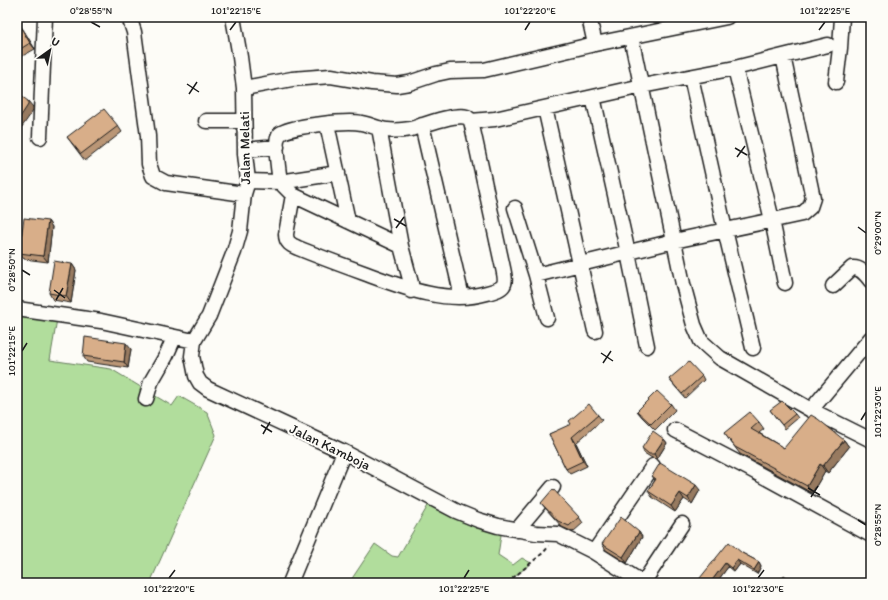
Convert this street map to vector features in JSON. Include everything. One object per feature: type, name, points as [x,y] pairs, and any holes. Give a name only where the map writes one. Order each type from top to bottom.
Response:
[{"type":"street","points":[[40,137],[45,17]]},
{"type":"street","points":[[129,17],[134,32],[148,136],[149,164],[153,176],[166,183],[246,188],[338,173]]},
{"type":"street","name":"Jalan Melati","points":[[194,341],[209,316],[234,252],[240,231],[246,188],[244,88],[233,17]]},
{"type":"street","points":[[589,17],[595,44]]},
{"type":"street","points":[[244,88],[292,79],[331,76],[372,83],[397,85],[450,71],[484,70],[595,44],[727,17]]},
{"type":"street","points":[[836,82],[842,17]]},
{"type":"street","points":[[631,37],[682,284],[694,325],[701,341],[720,358],[811,410],[871,440]]},
{"type":"street","points":[[471,121],[545,108],[642,86],[735,68],[828,44]]},
{"type":"street","points":[[536,275],[674,241],[802,214],[810,207],[813,198],[783,56]]},
{"type":"street","points":[[735,68],[772,220],[785,283]]},
{"type":"street","points":[[691,77],[753,348]]},
{"type":"street","points":[[593,97],[647,346]]},
{"type":"street","points":[[545,108],[595,331]]},
{"type":"street","points":[[293,195],[286,234],[286,240],[289,244],[411,290],[462,297],[481,295],[501,289],[506,280],[471,121],[467,117],[460,116],[410,129],[387,130],[360,122],[327,124],[286,131],[278,136],[277,147],[280,182],[293,195],[401,246]]},
{"type":"street","points":[[206,121],[244,121]]},
{"type":"street","points":[[327,124],[348,221]]},
{"type":"street","points":[[422,125],[462,297]]},
{"type":"street","points":[[379,128],[401,246],[411,283],[411,290]]},
{"type":"street","points":[[245,150],[277,147]]},
{"type":"street","points":[[515,208],[536,275],[547,318]]},
{"type":"street","points":[[833,286],[852,268],[860,269],[871,281]]},
{"type":"street","points":[[17,309],[101,321],[174,338],[194,341]]},
{"type":"street","points":[[146,399],[151,382],[166,356],[174,338]]},
{"type":"street","points":[[811,410],[871,338]]},
{"type":"street","name":"Jalan Kamboja","points":[[194,341],[192,356],[196,376],[200,383],[208,389],[344,452],[456,511],[478,520],[517,530],[558,534],[594,552],[643,583]]},
{"type":"street","points":[[675,430],[871,535]]},
{"type":"street","points":[[290,583],[344,452]]},
{"type":"street","points":[[594,552],[653,466]]},
{"type":"street","points":[[517,530],[553,487]]},
{"type":"street","points":[[643,583],[682,524]]},
{"type":"path","points":[[507,583],[544,552],[558,534]]},
{"type":"green space","points":[[17,312],[57,319],[50,360],[111,369],[172,406],[179,396],[207,412],[216,435],[150,583],[17,583]]},
{"type":"green space","points":[[429,504],[501,535],[498,555],[513,565],[522,558],[531,563],[507,583],[349,583],[375,544],[392,556],[398,557]]},
{"type":"building","points":[[18,23],[30,43],[17,51],[17,24]]},
{"type":"building","points":[[17,93],[28,101],[28,105],[17,122]]},
{"type":"building","points":[[104,109],[118,126],[81,154],[67,137]]},
{"type":"building","points":[[24,218],[48,221],[43,256],[19,253]]},
{"type":"building","points":[[54,261],[72,264],[66,296],[49,293]]},
{"type":"building","points":[[85,337],[126,343],[124,362],[83,356]]},
{"type":"building","points":[[689,362],[702,376],[682,394],[669,379]]},
{"type":"building","points":[[657,391],[671,404],[651,424],[637,411]]},
{"type":"building","points":[[782,401],[795,414],[782,425],[770,410]]},
{"type":"building","points":[[589,404],[598,415],[572,437],[583,461],[566,469],[549,434],[571,424],[569,421]]},
{"type":"building","points":[[750,412],[759,422],[751,429],[784,448],[811,415],[844,440],[823,466],[820,464],[807,486],[735,447],[724,433]]},
{"type":"building","points":[[653,431],[664,439],[654,454],[649,454],[642,448]]},
{"type":"building","points":[[660,463],[696,485],[688,498],[680,493],[671,506],[648,491],[656,479],[652,476]]},
{"type":"building","points":[[553,489],[579,517],[569,526],[558,521],[541,503]]},
{"type":"building","points":[[621,517],[639,532],[623,557],[602,544]]},
{"type":"building","points":[[729,542],[742,553],[759,562],[754,570],[737,560],[731,568],[725,563],[710,583],[696,583]]},
{"type":"building","points":[[784,575],[794,583],[778,583]]}]
